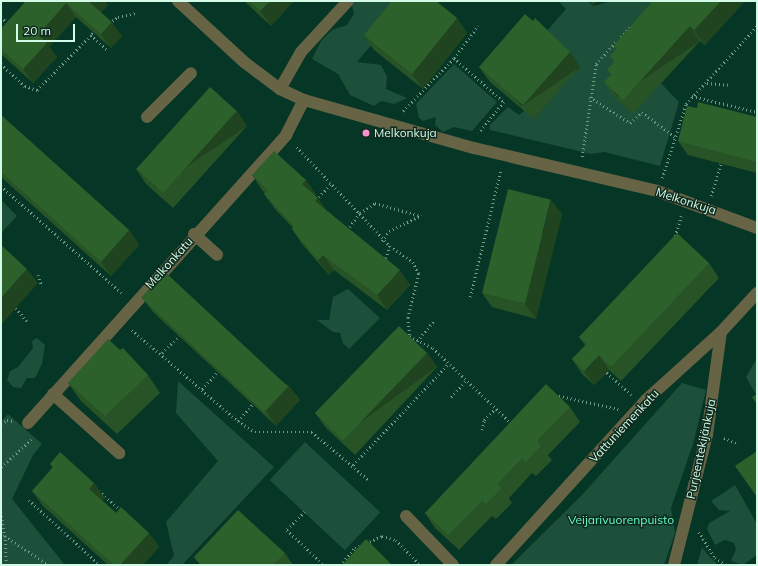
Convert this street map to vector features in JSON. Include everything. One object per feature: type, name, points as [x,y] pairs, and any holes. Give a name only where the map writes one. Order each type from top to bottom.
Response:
[{"type":"street","name":"Melkonkuja","points":[[178,1],[244,62],[280,88],[304,100],[474,148],[658,191],[708,207],[757,228]]},
{"type":"street","points":[[280,88],[301,52],[348,1]]},
{"type":"street","points":[[146,117],[191,73]]},
{"type":"street","name":"Melkonkatu","points":[[28,423],[132,303],[286,135],[304,100]]},
{"type":"street","points":[[194,234],[217,255]]},
{"type":"street","name":"Vattuniemenkatu","points":[[496,565],[646,400],[721,332],[757,292]]},
{"type":"street","name":"Purjeentekijänkuja","points":[[674,565],[707,435],[721,332]]},
{"type":"street","points":[[53,394],[119,453]]},
{"type":"street","points":[[406,516],[453,565]]},
{"type":"path","points":[[104,26],[118,17],[136,14]]},
{"type":"path","points":[[1,17],[10,26],[6,32]]},
{"type":"path","points":[[392,124],[454,58],[478,26]]},
{"type":"path","points":[[579,172],[596,64],[631,26]]},
{"type":"path","points":[[658,191],[674,137],[692,96],[706,83],[757,26]]},
{"type":"path","points":[[1,64],[25,86],[37,90],[91,35],[98,30]]},
{"type":"path","points":[[91,35],[109,51]]},
{"type":"path","points":[[454,58],[504,102],[480,130],[474,148]]},
{"type":"path","points":[[481,82],[485,76]]},
{"type":"path","points":[[706,83],[728,85]]},
{"type":"path","points":[[692,96],[757,112]]},
{"type":"path","points":[[590,97],[630,123],[642,112],[674,137]]},
{"type":"path","points":[[286,135],[360,213],[382,241],[413,262],[419,274],[408,318],[410,336],[416,341],[433,348],[495,409],[515,426]]},
{"type":"path","points":[[470,297],[504,155]]},
{"type":"path","points":[[708,207],[721,164]]},
{"type":"path","points":[[315,201],[331,184]]},
{"type":"path","points":[[1,186],[132,303]]},
{"type":"path","points":[[342,237],[360,213],[375,202],[421,216],[390,230],[382,241]]},
{"type":"path","points":[[671,243],[681,216]]},
{"type":"path","points":[[385,262],[390,246]]},
{"type":"path","points":[[38,275],[42,286]]},
{"type":"path","points":[[16,308],[27,320]]},
{"type":"path","points":[[118,319],[162,352],[238,421],[254,432],[312,432],[353,465],[370,481]]},
{"type":"path","points":[[416,341],[434,321]]},
{"type":"path","points":[[162,352],[179,336]]},
{"type":"path","points":[[353,465],[449,363]]},
{"type":"path","points":[[598,366],[637,399]]},
{"type":"path","points":[[202,389],[218,372]]},
{"type":"path","points":[[451,397],[467,380]]},
{"type":"path","points":[[553,396],[560,394],[626,410]]},
{"type":"path","points":[[238,421],[253,404]]},
{"type":"path","points":[[482,430],[484,420],[495,409]]},
{"type":"path","points":[[1,467],[39,431]]},
{"type":"path","points":[[724,438],[739,444]]},
{"type":"path","points":[[97,489],[126,515]]},
{"type":"path","points":[[29,500],[100,565]]},
{"type":"path","points":[[1,512],[5,536],[6,565]]},
{"type":"path","points":[[305,512],[287,530],[324,565]]},
{"type":"path","points":[[699,532],[715,558],[726,565]]},
{"type":"path","points":[[1,539],[5,536]]},
{"type":"path","points":[[5,536],[49,565]]},
{"type":"path","points":[[340,565],[356,548],[382,536],[396,540],[420,565]]},
{"type":"green space","points":[[351,1],[408,1],[357,62],[381,65],[387,76],[386,89],[407,98],[394,104],[381,101],[374,106],[350,95],[338,74],[312,59],[321,41],[332,30],[347,25],[354,14]]},
{"type":"green space","points":[[558,1],[588,1],[593,6],[612,1],[677,1],[657,79],[679,102],[660,166],[604,152],[591,154],[490,130],[490,125],[508,107],[519,115],[561,80],[565,83],[580,67],[545,33],[566,9]]},
{"type":"green space","points":[[454,64],[497,102],[472,131],[454,127],[443,132],[435,125],[436,117],[423,121],[419,118],[416,104]]},
{"type":"green space","points":[[1,200],[17,216],[1,233]]},
{"type":"green space","points":[[348,289],[380,318],[349,349],[343,343],[340,333],[333,332],[317,320],[329,320],[333,297]]},
{"type":"green space","points":[[37,338],[45,345],[42,364],[35,378],[27,378],[21,388],[13,387],[7,380],[10,371],[18,367],[33,348],[32,341]]},
{"type":"green space","points":[[757,358],[757,393],[755,393],[746,377]]},
{"type":"green space","points":[[178,381],[274,467],[182,565],[166,565],[174,556],[166,522],[218,461],[176,413]]},
{"type":"green space","name":"Veijarivuorenpuisto","points":[[682,383],[706,390],[693,444],[671,508],[675,533],[664,565],[511,565],[581,496]]},
{"type":"green space","points":[[8,414],[42,444],[33,455],[12,499],[65,565],[1,565],[1,422]]},
{"type":"green space","points":[[305,442],[380,512],[345,550],[270,480]]},
{"type":"green space","points":[[735,485],[757,524],[757,555],[743,565],[731,561],[736,549],[734,543],[725,540],[715,545],[707,529],[709,523],[730,511],[719,510],[711,501]]},
{"type":"green space","points":[[702,547],[708,555],[718,565],[697,565]]},
{"type":"building","points":[[26,1],[88,1],[112,22],[101,34],[66,3],[38,35],[47,43],[23,69],[1,49],[1,29]]},
{"type":"building","points":[[249,1],[270,1],[260,11]]},
{"type":"building","points":[[392,1],[436,1],[457,18],[412,74],[364,35]]},
{"type":"building","points":[[653,1],[721,1],[694,30],[690,26],[623,100],[604,82],[612,74],[607,70],[615,61],[610,56],[617,48],[614,45]]},
{"type":"building","points":[[525,14],[533,21],[535,18],[570,52],[523,105],[479,67]]},
{"type":"building","points":[[210,87],[237,111],[163,193],[136,169]]},
{"type":"building","points":[[698,102],[757,117],[757,162],[678,141],[687,106],[697,108]]},
{"type":"building","points":[[1,115],[129,230],[101,262],[1,172]]},
{"type":"building","points":[[274,151],[306,180],[302,184],[318,198],[315,201],[400,270],[377,295],[323,255],[318,260],[292,229],[294,226],[264,194],[268,190],[252,175]]},
{"type":"building","points":[[508,189],[551,200],[525,303],[482,293]]},
{"type":"building","points":[[677,233],[709,263],[611,367],[599,355],[584,371],[572,359],[587,344],[579,337]]},
{"type":"building","points":[[1,245],[27,269],[1,298]]},
{"type":"building","points":[[165,272],[288,387],[264,412],[141,298]]},
{"type":"building","points":[[399,326],[427,353],[343,440],[315,413]]},
{"type":"building","points":[[108,339],[120,350],[123,348],[148,375],[105,416],[68,383]]},
{"type":"building","points":[[546,384],[570,407],[537,441],[541,446],[526,462],[522,458],[497,484],[502,488],[486,504],[482,501],[448,535],[425,513]]},
{"type":"building","points":[[757,394],[757,404],[752,397]]},
{"type":"building","points":[[757,451],[757,497],[735,466]]},
{"type":"building","points":[[60,452],[94,483],[89,489],[116,513],[121,507],[149,533],[120,565],[114,565],[32,491],[53,467],[50,464]]},
{"type":"building","points":[[238,510],[285,553],[273,565],[202,565],[194,557]]},
{"type":"building","points":[[366,539],[392,565],[342,565]]},
{"type":"place","name":"Melkonkuja","points":[[366,133]]}]
